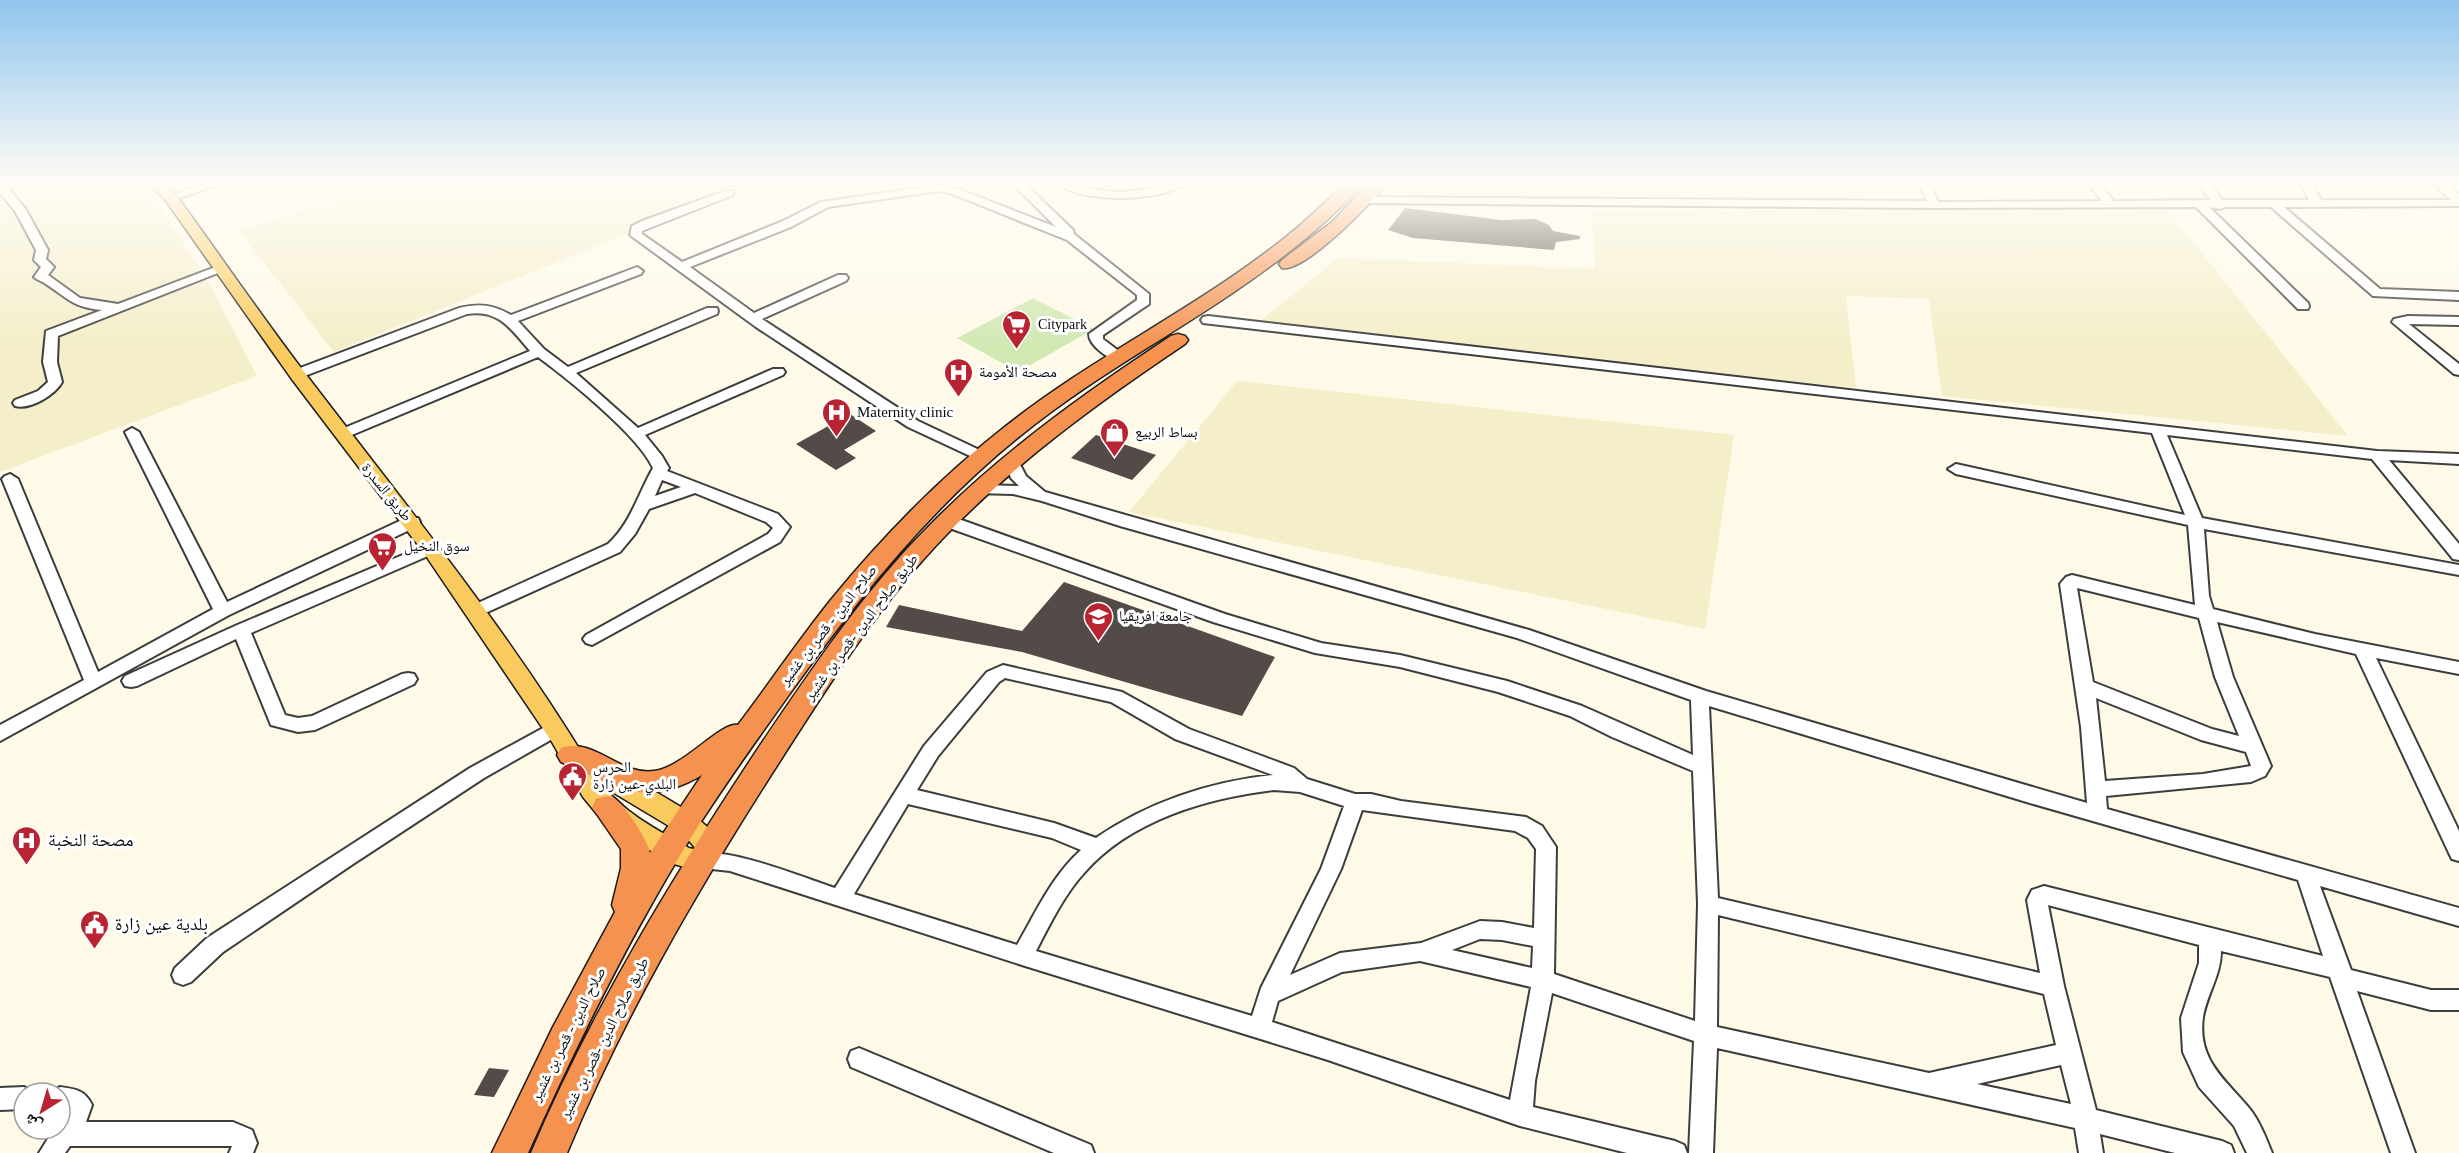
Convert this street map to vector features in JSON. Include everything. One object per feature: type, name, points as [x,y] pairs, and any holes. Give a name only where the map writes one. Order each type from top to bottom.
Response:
[{"type":"highway","name":"صلاح الدين - قصر بن غشير","points":[[510,1153],[615,942],[668,850],[763,712],[838,608],[866,574],[902,535],[983,457],[1036,413],[1209,301],[1296,238]]},
{"type":"highway","name":"طريق صلاح الدين -قصر بن غشير","points":[[549,1153],[625,992],[714,857],[799,709],[845,644],[914,557],[980,490],[1096,394],[1208,320],[1322,238]]},
{"type":"highway","points":[[572,755],[589,759],[628,780],[660,781],[683,774],[702,763],[763,712]]},
{"type":"highway","points":[[606,807],[612,818],[632,839],[637,857],[630,894],[615,942]]},
{"type":"main road","name":"طريق السدرة","points":[[199,238],[297,374],[431,548],[572,755],[586,782],[606,807],[634,830],[683,857],[714,857]]},
{"type":"main road","points":[[572,755],[700,834],[714,857]]},
{"type":"street","points":[[36,238],[42,250],[40,260],[48,267],[40,277],[47,279],[70,298],[81,303],[119,307]]},
{"type":"street","points":[[640,238],[753,318],[922,431],[983,457]]},
{"type":"street","points":[[682,266],[752,238]]},
{"type":"street","points":[[1073,238],[1145,298],[1096,334],[1096,340],[1119,358]]},
{"type":"street","points":[[2233,238],[2303,306]]},
{"type":"street","points":[[2314,238],[2377,293],[2459,296]]},
{"type":"street","points":[[20,402],[43,394],[55,382],[50,362],[51,334],[222,270]]},
{"type":"street","points":[[510,320],[637,271]]},
{"type":"street","points":[[753,318],[842,278]]},
{"type":"street","points":[[297,374],[464,312],[481,308],[492,310],[510,320],[539,352],[567,372],[636,434],[657,459],[661,468],[644,505],[630,531],[614,548],[475,611]]},
{"type":"street","points":[[567,372],[712,311]]},
{"type":"street","points":[[1208,320],[2158,431],[2377,455],[2459,459]]},
{"type":"street","points":[[2459,321],[2408,320],[2399,322],[2459,371]]},
{"type":"street","points":[[342,434],[539,352]]},
{"type":"street","points":[[636,434],[778,372]]},
{"type":"street","points":[[2097,789],[2203,782],[2251,775],[2261,766],[2224,677],[2201,596],[2196,522],[2158,431]]},
{"type":"street","points":[[132,432],[223,611]]},
{"type":"street","points":[[2377,455],[2459,555]]},
{"type":"street","points":[[1012,462],[1019,478],[1046,497]]},
{"type":"street","points":[[1956,469],[2196,522],[2459,570]]},
{"type":"street","points":[[592,639],[774,537],[782,527],[772,518],[658,473]]},
{"type":"street","points":[[10,479],[93,681]]},
{"type":"street","points":[[644,505],[694,488]]},
{"type":"street","points":[[980,490],[1013,489],[1046,497],[1126,522],[1523,634],[1700,696],[2097,814],[2459,917]]},
{"type":"street","points":[[0,734],[223,611],[412,522]]},
{"type":"street","points":[[947,522],[1219,618],[1322,649],[1400,662],[1512,690],[1576,711],[1619,732],[1703,766]]},
{"type":"street","points":[[130,681],[431,548]]},
{"type":"street","points":[[2097,814],[2097,789],[2068,584],[2072,581],[2362,650],[2459,668]]},
{"type":"street","points":[[241,630],[278,720],[287,724],[315,723],[408,679]]},
{"type":"street","points":[[2362,650],[2403,731],[2459,853]]},
{"type":"street","points":[[839,899],[931,751],[993,677],[1003,671],[1116,697],[1182,734],[1287,773],[1300,784]]},
{"type":"street","points":[[2084,686],[2208,735],[2252,746]]},
{"type":"street","points":[[1700,696],[1708,904],[1701,1153]]},
{"type":"street","points":[[183,975],[215,945],[336,864],[477,773],[554,729]]},
{"type":"street","points":[[1022,956],[1077,867],[1097,847],[1128,828],[1208,793],[1272,782],[1300,784],[1355,802],[1371,802],[1519,823],[1535,832],[1546,847],[1543,980],[1523,1081],[1520,1115]]},
{"type":"street","points":[[904,795],[1054,831],[1097,847]]},
{"type":"street","points":[[1258,1028],[1269,995],[1331,869],[1355,802]]},
{"type":"street","points":[[714,857],[839,899],[1328,1049],[1520,1115],[1675,1153]]},
{"type":"street","points":[[2306,874],[2377,1084],[2403,1153]]},
{"type":"street","points":[[2091,1153],[2086,1119],[2053,986],[2037,900],[2039,896],[2044,895],[2210,939],[2431,1000],[2459,1000]]},
{"type":"street","points":[[1708,904],[2053,986]]},
{"type":"street","points":[[1269,995],[1340,963],[1420,952],[1480,930],[1502,931],[1544,939]]},
{"type":"street","points":[[2210,939],[2210,963],[2192,1018],[2194,1052],[2207,1079],[2242,1118],[2259,1153]]},
{"type":"street","points":[[1420,952],[1543,980],[1706,1035],[2086,1119],[2222,1153]]},
{"type":"street","points":[[1926,1084],[2069,1053]]},
{"type":"street","points":[[859,1059],[1082,1153]]},
{"type":"street","points":[[72,1100],[77,1101],[80,1106],[79,1113],[72,1123]]},
{"type":"street","points":[[57,1143],[233,1134],[244,1138],[245,1143],[241,1153]]},
{"type":"shaded area","points":[[0,238],[180,238],[209,283],[257,376],[0,472]]},
{"type":"shaded area","points":[[244,238],[617,238],[334,352]]},
{"type":"shaded area","points":[[1593,238],[2190,238],[2348,436],[1942,396],[1929,299],[1846,296],[1856,388],[1255,325],[1338,258],[1595,269]]},
{"type":"shaded area","points":[[1237,381],[1734,435],[1705,629],[1129,512]]},
{"type":"green space","points":[[1033,298],[1094,329],[1018,372],[957,338]]},
{"type":"building","points":[[1413,238],[1580,239],[1556,242],[1554,250]]},
{"type":"building","name":"Maternity clinic","points":[[850,414],[876,431],[844,450],[856,458],[836,470],[796,444]]},
{"type":"building","name":"بساط الربيع","points":[[1096,435],[1156,455],[1132,480],[1071,458]]},
{"type":"building","name":"جامعة افريقيا","points":[[1064,582],[1275,657],[1242,716],[1022,652],[886,627],[899,605],[1022,631]]},
{"type":"building","points":[[489,1068],[509,1070],[494,1097],[474,1095]]},
{"type":"place","name":"Citypark","points":[[1017,350]]},
{"type":"place","name":"مصحة الأمومة","points":[[958,398]]},
{"type":"place","name":"Maternity clinic","points":[[836,438]]},
{"type":"place","name":"بساط الربيع","points":[[1114,458]]},
{"type":"place","name":"سوق النخيل","points":[[383,572]]},
{"type":"place","name":"جامعة افريقيا","points":[[1098,642]]},
{"type":"place","name":"الحرس البلدي-عين زارة","points":[[572,802]]},
{"type":"place","name":"مصحة النخبة","points":[[27,866]]},
{"type":"place","name":"بلدية عين زارة","points":[[94,950]]}]
